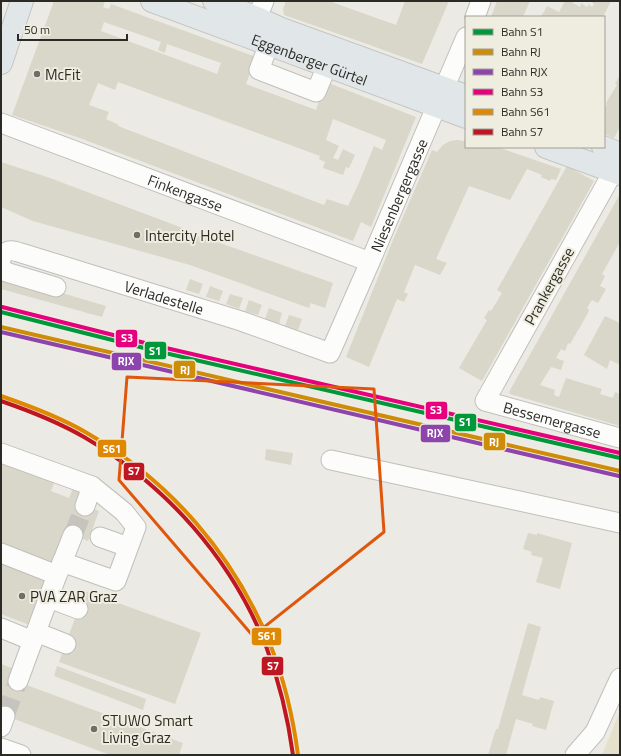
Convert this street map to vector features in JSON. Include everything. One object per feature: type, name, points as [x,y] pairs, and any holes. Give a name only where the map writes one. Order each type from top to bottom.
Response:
[{"type":"main road","points":[[1,63],[22,1]]},
{"type":"main road","name":"Eggenberger Gürtel","points":[[152,1],[327,66],[440,97],[465,96]]},
{"type":"main road","name":"Eggenberger Gürtel","points":[[214,1],[260,10],[279,28],[440,97],[465,116]]},
{"type":"main road","points":[[550,148],[618,166]]},
{"type":"main road","points":[[604,148],[618,166]]},
{"type":"street","points":[[475,16],[482,1]]},
{"type":"street","name":"Niesenbergergasse","points":[[330,353],[465,39]]},
{"type":"street","name":"Finkengasse","points":[[1,123],[370,262]]},
{"type":"street","name":"Prankergasse","points":[[484,401],[618,166]]},
{"type":"street","name":"Verladestelle","points":[[1,259],[5,252],[12,250],[241,321],[330,353]]},
{"type":"street","points":[[1,267],[6,272],[56,287]]},
{"type":"street","name":"Bessemergasse","points":[[484,401],[620,438]]},
{"type":"street","points":[[1,453],[92,486],[124,512],[136,528],[116,581],[1,552]]},
{"type":"street","points":[[331,460],[620,523]]},
{"type":"street","points":[[85,506],[92,486]]},
{"type":"street","points":[[18,681],[73,535]]},
{"type":"street","points":[[100,537],[128,547]]},
{"type":"street","points":[[49,598],[78,609]]},
{"type":"street","points":[[1,628],[66,644]]},
{"type":"street","points":[[575,755],[594,732],[620,678]]},
{"type":"street","points":[[1,748],[21,755]]},
{"type":"highlighted area","points":[[127,377],[374,389],[384,532],[253,636],[119,480]]},
{"type":"shaded area","points":[[620,711],[620,755],[602,755]]},
{"type":"building","points":[[54,1],[105,1],[103,7],[109,9],[111,4],[256,57],[246,84],[316,110],[326,82],[416,117],[371,227],[361,222],[353,241],[77,137],[12,115]],"holes":[[[104,22],[161,42],[158,50],[165,53],[167,44],[221,63],[217,74],[101,31]],[[118,82],[320,156],[319,159],[325,162],[323,168],[343,175],[346,167],[349,168],[355,155],[343,149],[338,160],[333,158],[339,146],[326,140],[333,119],[386,140],[382,150],[374,146],[348,206],[327,199],[324,205],[118,126],[119,125],[106,119],[109,112],[89,105],[98,83],[115,90]]]},
{"type":"building","points":[[286,1],[329,1],[396,25],[405,1],[449,1],[422,64],[284,15],[283,9]]},
{"type":"building","points":[[497,1],[530,1],[523,16],[491,16]]},
{"type":"building","points":[[565,1],[570,1],[580,7],[581,3],[587,7],[589,4],[592,7],[594,4],[591,1],[611,1],[604,16],[542,16],[547,6],[559,12]]},
{"type":"building","points":[[620,75],[620,127],[614,138],[605,134],[605,107],[617,85],[615,84]]},
{"type":"building","points":[[465,138],[465,148],[500,148],[561,169],[556,180],[551,179],[550,181],[541,177],[542,175],[527,169],[510,200],[469,186],[436,259],[447,263],[440,275],[415,265],[404,292],[408,294],[404,302],[397,299],[369,367],[346,357],[393,240],[432,150],[437,152],[443,145],[450,141],[464,141]]},
{"type":"building","name":"Intercity Hotel","points":[[1,162],[50,178],[180,227],[190,231],[189,233],[333,283],[325,308],[311,303],[309,308],[190,265],[33,221],[1,207]]},
{"type":"building","points":[[567,166],[594,181],[482,381],[459,368],[487,320],[484,318],[489,310],[491,311],[502,293],[497,290]]},
{"type":"building","points":[[620,194],[620,242],[602,274],[605,276],[600,286],[606,289],[598,303],[592,300],[587,308],[589,310],[588,313],[570,344],[568,343],[565,351],[561,349],[556,358],[564,361],[561,370],[551,367],[540,385],[555,390],[554,395],[559,397],[566,378],[602,389],[600,394],[613,398],[615,392],[620,394],[620,426],[510,394],[509,392]]},
{"type":"building","points":[[1,275],[106,306],[102,317],[1,289]]},
{"type":"building","points":[[190,279],[203,284],[199,294],[186,290]]},
{"type":"building","points":[[210,286],[223,291],[219,301],[206,297]]},
{"type":"building","points":[[230,294],[243,298],[239,309],[226,304]]},
{"type":"building","points":[[249,300],[262,305],[258,315],[245,311]]},
{"type":"building","points":[[269,308],[282,313],[279,324],[265,319]]},
{"type":"building","points":[[289,315],[302,319],[298,330],[285,326]]},
{"type":"building","points":[[605,316],[620,323],[620,365],[610,360],[607,369],[584,355]]},
{"type":"building","points":[[266,449],[293,453],[291,465],[265,460]]},
{"type":"building","points":[[1,458],[56,478],[51,491],[69,498],[75,483],[87,487],[81,504],[99,511],[88,541],[69,533],[57,566],[1,544]]},
{"type":"building","points":[[528,533],[537,535],[537,533],[572,543],[560,589],[536,582],[543,558],[531,555],[532,552],[523,549]]},
{"type":"building","name":"PVA ZAR Graz","points":[[1,560],[51,579],[32,626],[1,614]]},
{"type":"building","points":[[85,591],[201,633],[175,704],[59,662]]},
{"type":"building","points":[[528,623],[541,627],[522,695],[539,700],[540,697],[554,701],[546,730],[516,719],[506,755],[488,755],[496,729],[498,729]]},
{"type":"building","name":"STUWO Smart Living Graz","points":[[1,664],[17,670],[13,680],[183,743],[179,755],[110,755],[1,714]]},
{"type":"building","points":[[57,666],[146,699],[143,710],[54,676]]},
{"type":"tunnel","points":[[73,535],[85,506]]},
{"type":"tunnel","points":[[5,716],[18,681]]},
{"type":"rail line","name":"S3","points":[[2,307],[153,345],[620,453]]},
{"type":"rail line","name":"S1","points":[[1,312],[152,350],[620,458]]},
{"type":"rail line","name":"RJ","points":[[1,327],[620,471]]},
{"type":"rail line","name":"RJX","points":[[1,332],[619,476]]},
{"type":"rail line","name":"S61","points":[[1,396],[56,417],[87,433],[117,452],[146,474],[172,497],[196,523],[238,580],[255,611],[270,644],[280,671],[287,698],[298,755]]},
{"type":"rail line","name":"S7","points":[[1,401],[64,426],[114,456],[168,501],[193,526],[215,554],[234,583],[266,646],[282,700],[293,755]]},
{"type":"place","name":"McFit","points":[[37,74]]},
{"type":"place","name":"Intercity Hotel","points":[[137,235]]},
{"type":"place","name":"PVA ZAR Graz","points":[[22,596]]},
{"type":"place","name":"STUWO Smart Living Graz","points":[[94,729]]}]
